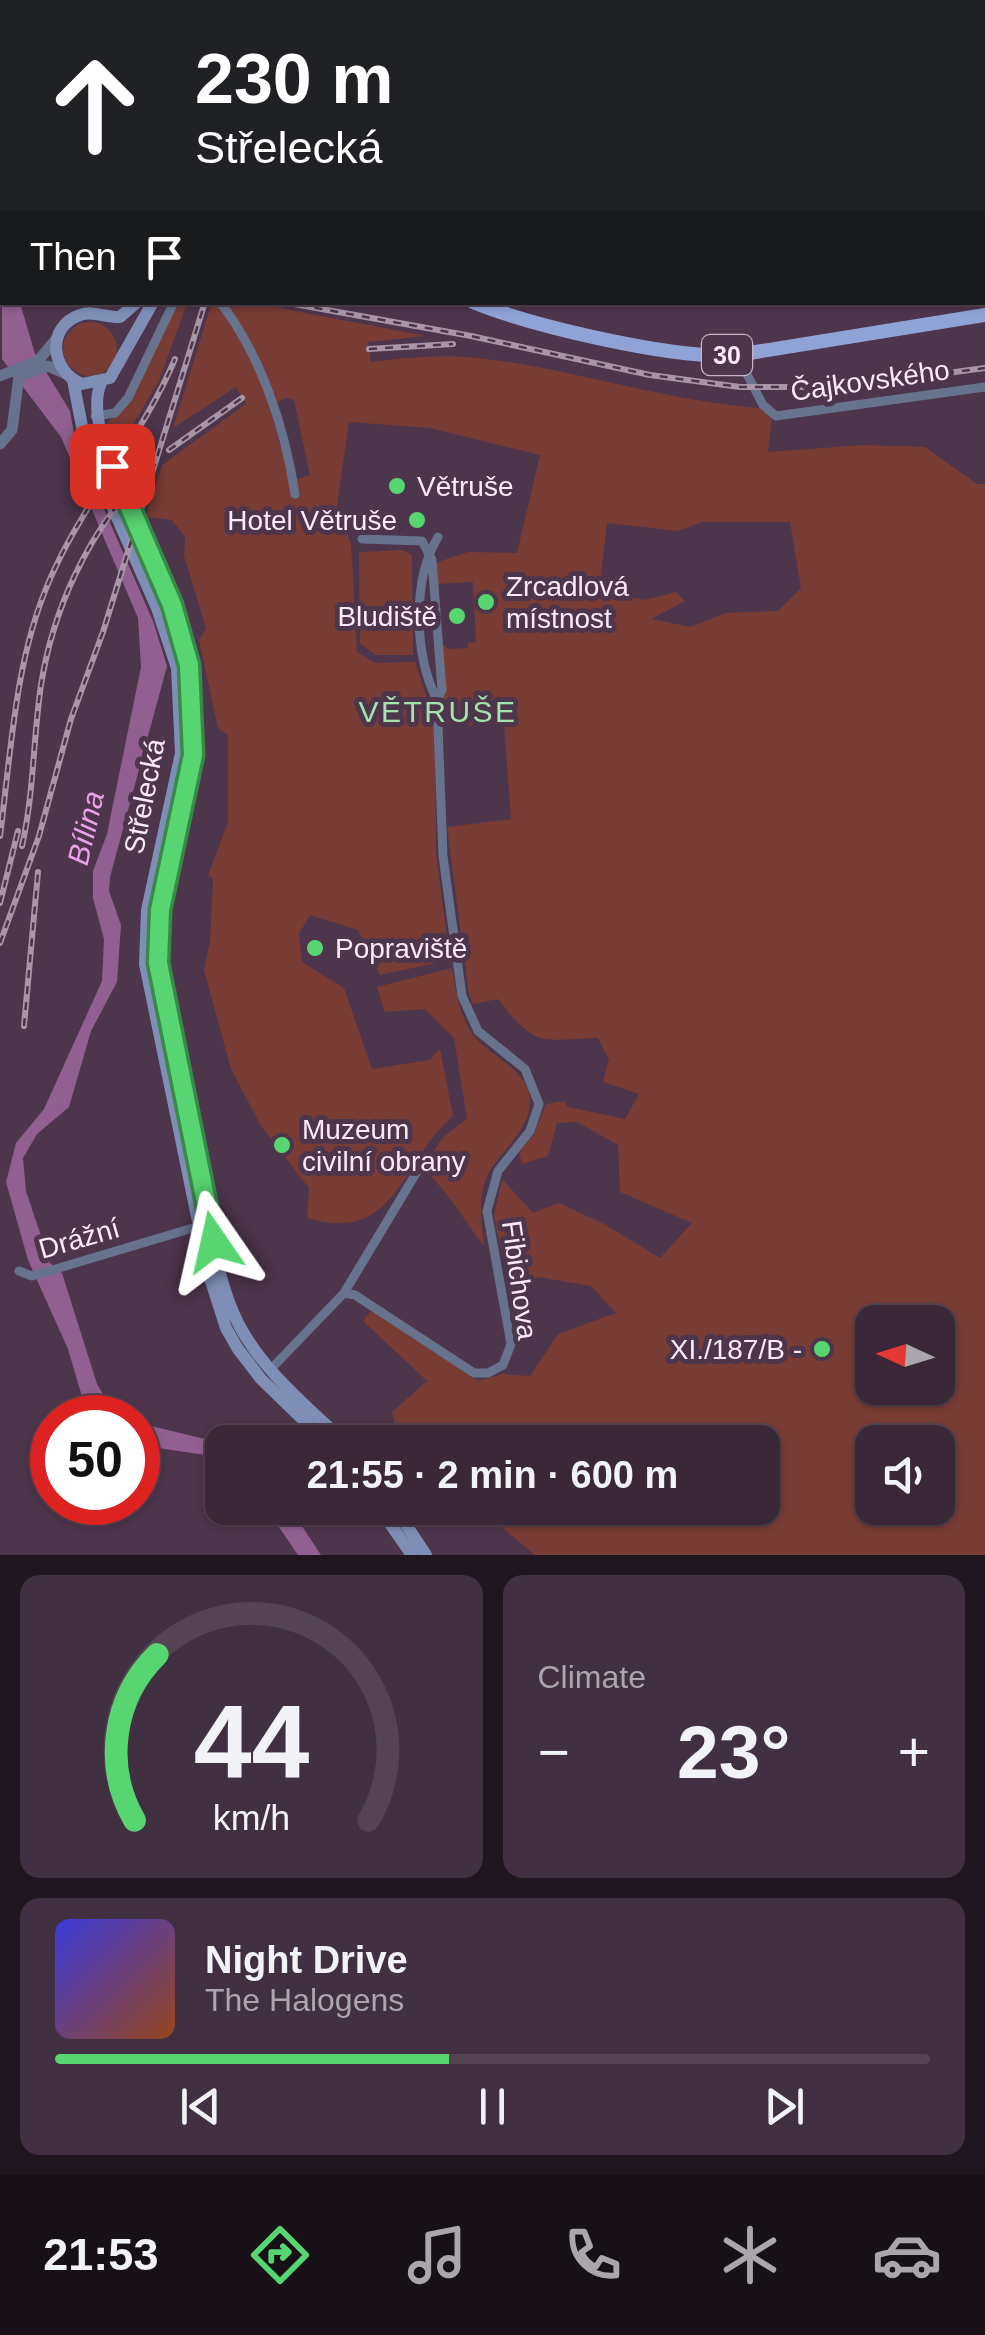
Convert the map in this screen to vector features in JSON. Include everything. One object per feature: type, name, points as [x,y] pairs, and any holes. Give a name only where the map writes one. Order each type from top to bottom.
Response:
[{"type":"main road","points":[[58,337],[76,316],[92,313],[120,317],[134,305]]},
{"type":"main road","points":[[69,377],[101,383],[118,371],[151,305]]},
{"type":"main road","name":"30","points":[[482,305],[518,317],[684,354],[737,354],[985,315]]},
{"type":"main road","points":[[108,318],[122,332],[126,352]]},
{"type":"main road","name":"Střelecká","points":[[58,337],[56,358],[69,377],[86,448],[170,642],[181,695],[178,776],[151,941]]},
{"type":"main road","name":"Střelecká","points":[[101,383],[96,416],[102,445],[172,605],[193,693],[190,778],[151,941]]},
{"type":"main road","points":[[151,941],[148,990],[204,1225],[216,1302],[238,1350],[261,1379],[308,1425]]},
{"type":"main road","points":[[204,1225],[233,1310],[270,1370],[327,1425]]},
{"type":"main road","points":[[392,1525],[412,1555]]},
{"type":"main road","points":[[406,1525],[426,1555]]},
{"type":"street","points":[[96,416],[115,413],[128,398],[173,305]]},
{"type":"street","points":[[222,305],[247,343],[275,414],[294,494]]},
{"type":"street","points":[[0,444],[12,430],[14,398],[8,376],[39,364],[58,337]]},
{"type":"street","name":"Čajkovského","points":[[737,354],[764,405],[776,416],[985,387]]},
{"type":"street","points":[[39,364],[69,377]]},
{"type":"street","points":[[428,554],[438,536]]},
{"type":"street","points":[[362,539],[422,542],[428,554]]},
{"type":"street","name":"Fibichova","points":[[344,1292],[355,1295],[474,1373],[488,1373],[503,1365],[508,1355],[509,1330],[487,1211],[491,1184],[530,1131],[539,1104],[525,1069],[478,1031],[462,996],[442,856],[437,700],[442,690],[428,554]]},
{"type":"street","points":[[270,1370],[344,1292],[418,1170]]},
{"type":"street","name":"Drážní","points":[[19,1271],[32,1276],[204,1225]]},
{"type":"shaded area","points":[[2,305],[21,305],[35,354],[70,411],[76,445],[153,621],[167,666],[110,877],[109,891],[121,925],[117,982],[91,1031],[69,1107],[37,1134],[23,1158],[26,1191],[50,1263],[62,1273],[104,1395],[82,1395],[68,1349],[28,1260],[6,1182],[16,1143],[44,1109],[102,981],[104,939],[93,898],[93,871],[107,834],[141,667],[138,618],[61,437],[2,359]]},
{"type":"shaded area","points":[[211,305],[264,305],[426,336],[368,342],[371,362],[437,356],[478,358],[697,400],[773,409],[768,452],[864,445],[925,447],[977,484],[985,484],[985,1555],[535,1555],[499,1525],[780,1525],[780,1425],[395,1425],[392,1412],[427,1381],[363,1321],[371,1311],[478,1381],[502,1374],[530,1376],[558,1334],[616,1313],[591,1286],[538,1277],[511,1295],[494,1217],[502,1179],[533,1213],[559,1203],[606,1225],[660,1258],[692,1223],[620,1192],[618,1145],[577,1122],[557,1123],[548,1156],[522,1164],[519,1152],[534,1134],[546,1104],[564,1101],[568,1107],[625,1119],[639,1094],[603,1082],[609,1059],[598,1038],[540,1038],[521,1026],[498,999],[473,1004],[469,994],[447,827],[511,819],[503,710],[472,726],[444,719],[435,563],[468,552],[517,553],[540,455],[430,428],[349,422],[337,506],[351,544],[357,652],[375,663],[415,662],[435,724],[436,855],[450,960],[380,975],[358,930],[310,915],[299,934],[302,962],[344,988],[372,1069],[430,1060],[440,1049],[453,1116],[379,1209],[360,1220],[337,1223],[307,1218],[309,1188],[261,1126],[231,1069],[204,970],[210,941],[213,879],[208,875],[228,822],[228,735],[218,728],[199,640],[206,628],[184,556],[185,537],[172,520],[146,517],[162,465],[246,404],[236,387],[173,428]],"holes":[[[286,398],[294,400],[310,475],[291,481],[269,407]],[[702,522],[790,522],[801,588],[778,611],[725,613],[691,627],[651,619],[685,601],[676,592],[646,600],[599,592],[607,523],[678,531]],[[473,582],[476,642],[468,643],[468,648],[449,649],[442,644],[438,584]]]},
{"type":"shaded area","points":[[186,306],[159,381],[113,458],[107,423],[130,400],[177,307]]},
{"type":"shaded area","points":[[90,322],[109,330],[117,349],[109,368],[90,376],[71,368],[63,349],[71,330]]},
{"type":"shaded area","points":[[402,550],[412,555],[413,655],[375,655],[360,643],[359,552]]},
{"type":"shaded area","points":[[452,968],[468,1028],[517,1073],[529,1092],[524,1124],[484,1185],[484,1246],[423,1169],[443,1137],[467,1119],[454,1038],[425,1009],[385,1012],[377,987]]},
{"type":"shaded area","points":[[160,1428],[205,1439],[205,1455],[160,1448]]},
{"type":"shaded area","points":[[278,1525],[301,1525],[321,1555],[298,1555]]},
{"type":"railway","points":[[0,943],[39,836],[71,719],[103,632],[204,305]]},
{"type":"railway","points":[[300,305],[471,336],[650,375],[740,387],[843,387],[985,368]]},
{"type":"railway","points":[[369,349],[453,344]]},
{"type":"railway","points":[[0,836],[17,698],[42,598],[70,539],[148,412],[175,359]]},
{"type":"railway","points":[[169,450],[242,398]]},
{"type":"railway","points":[[22,846],[41,685],[54,629],[88,549],[139,479]]},
{"type":"railway","points":[[0,903],[18,831]]},
{"type":"railway","points":[[24,1026],[38,872]]},
{"type":"place","name":"Větruše","points":[[397,486]]},
{"type":"place","name":"Hotel Větruše","points":[[417,520]]},
{"type":"place","name":"Zrcadlová místnost","points":[[486,602]]},
{"type":"place","name":"Bludiště","points":[[457,616]]},
{"type":"place","name":"Popraviště","points":[[315,948]]},
{"type":"place","name":"Muzeum civilní obrany","points":[[282,1145]]},
{"type":"place","name":"XI./187/B -","points":[[822,1349]]},
{"type":"district","name":"VĚTRUŠE","points":[[438,712]]},
{"type":"route","points":[[112,466],[172,605],[183,638],[193,693],[190,778],[160,910],[157,941],[160,989],[214,1242]]},
{"type":"water label","name":"Bílina","points":[[86,828]]}]
